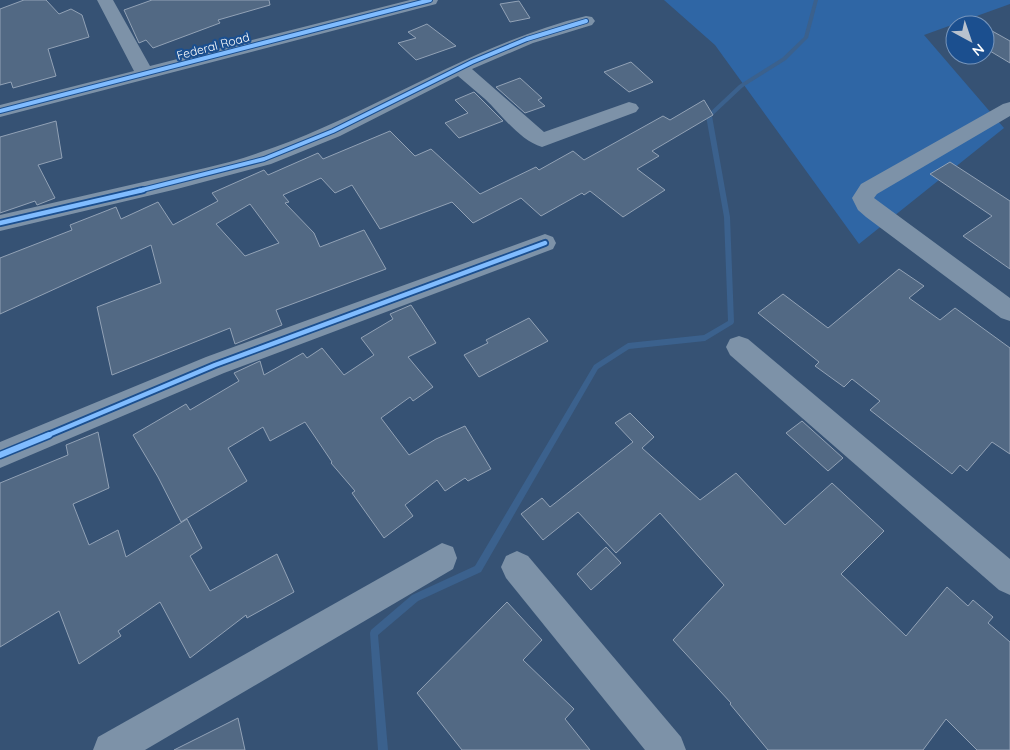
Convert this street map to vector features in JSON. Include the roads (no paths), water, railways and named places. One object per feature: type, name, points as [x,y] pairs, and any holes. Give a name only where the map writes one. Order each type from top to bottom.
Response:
[{"type":"street","points":[[105,0],[142,67]]},
{"type":"street","name":"Federal Road","points":[[0,96],[142,67],[430,0]]},
{"type":"street","name":"Federal Road","points":[[0,110],[142,67],[289,19]]},
{"type":"street","points":[[0,223],[177,182],[264,158],[333,131],[459,68],[527,39],[586,22]]},
{"type":"street","points":[[459,68],[492,95],[521,124],[542,140],[629,108]]},
{"type":"street","points":[[1010,108],[868,190],[862,198],[874,211],[1010,311]]},
{"type":"street","points":[[0,455],[215,364],[545,243]]},
{"type":"street","points":[[739,346],[1010,579]]},
{"type":"street","points":[[111,750],[442,558]]},
{"type":"street","points":[[517,567],[668,750]]},
{"type":"waterway","points":[[383,750],[374,633],[415,598],[478,569],[596,367],[628,346],[705,338],[731,322],[727,217],[709,116],[741,86],[784,59],[806,37],[816,0]]}]
